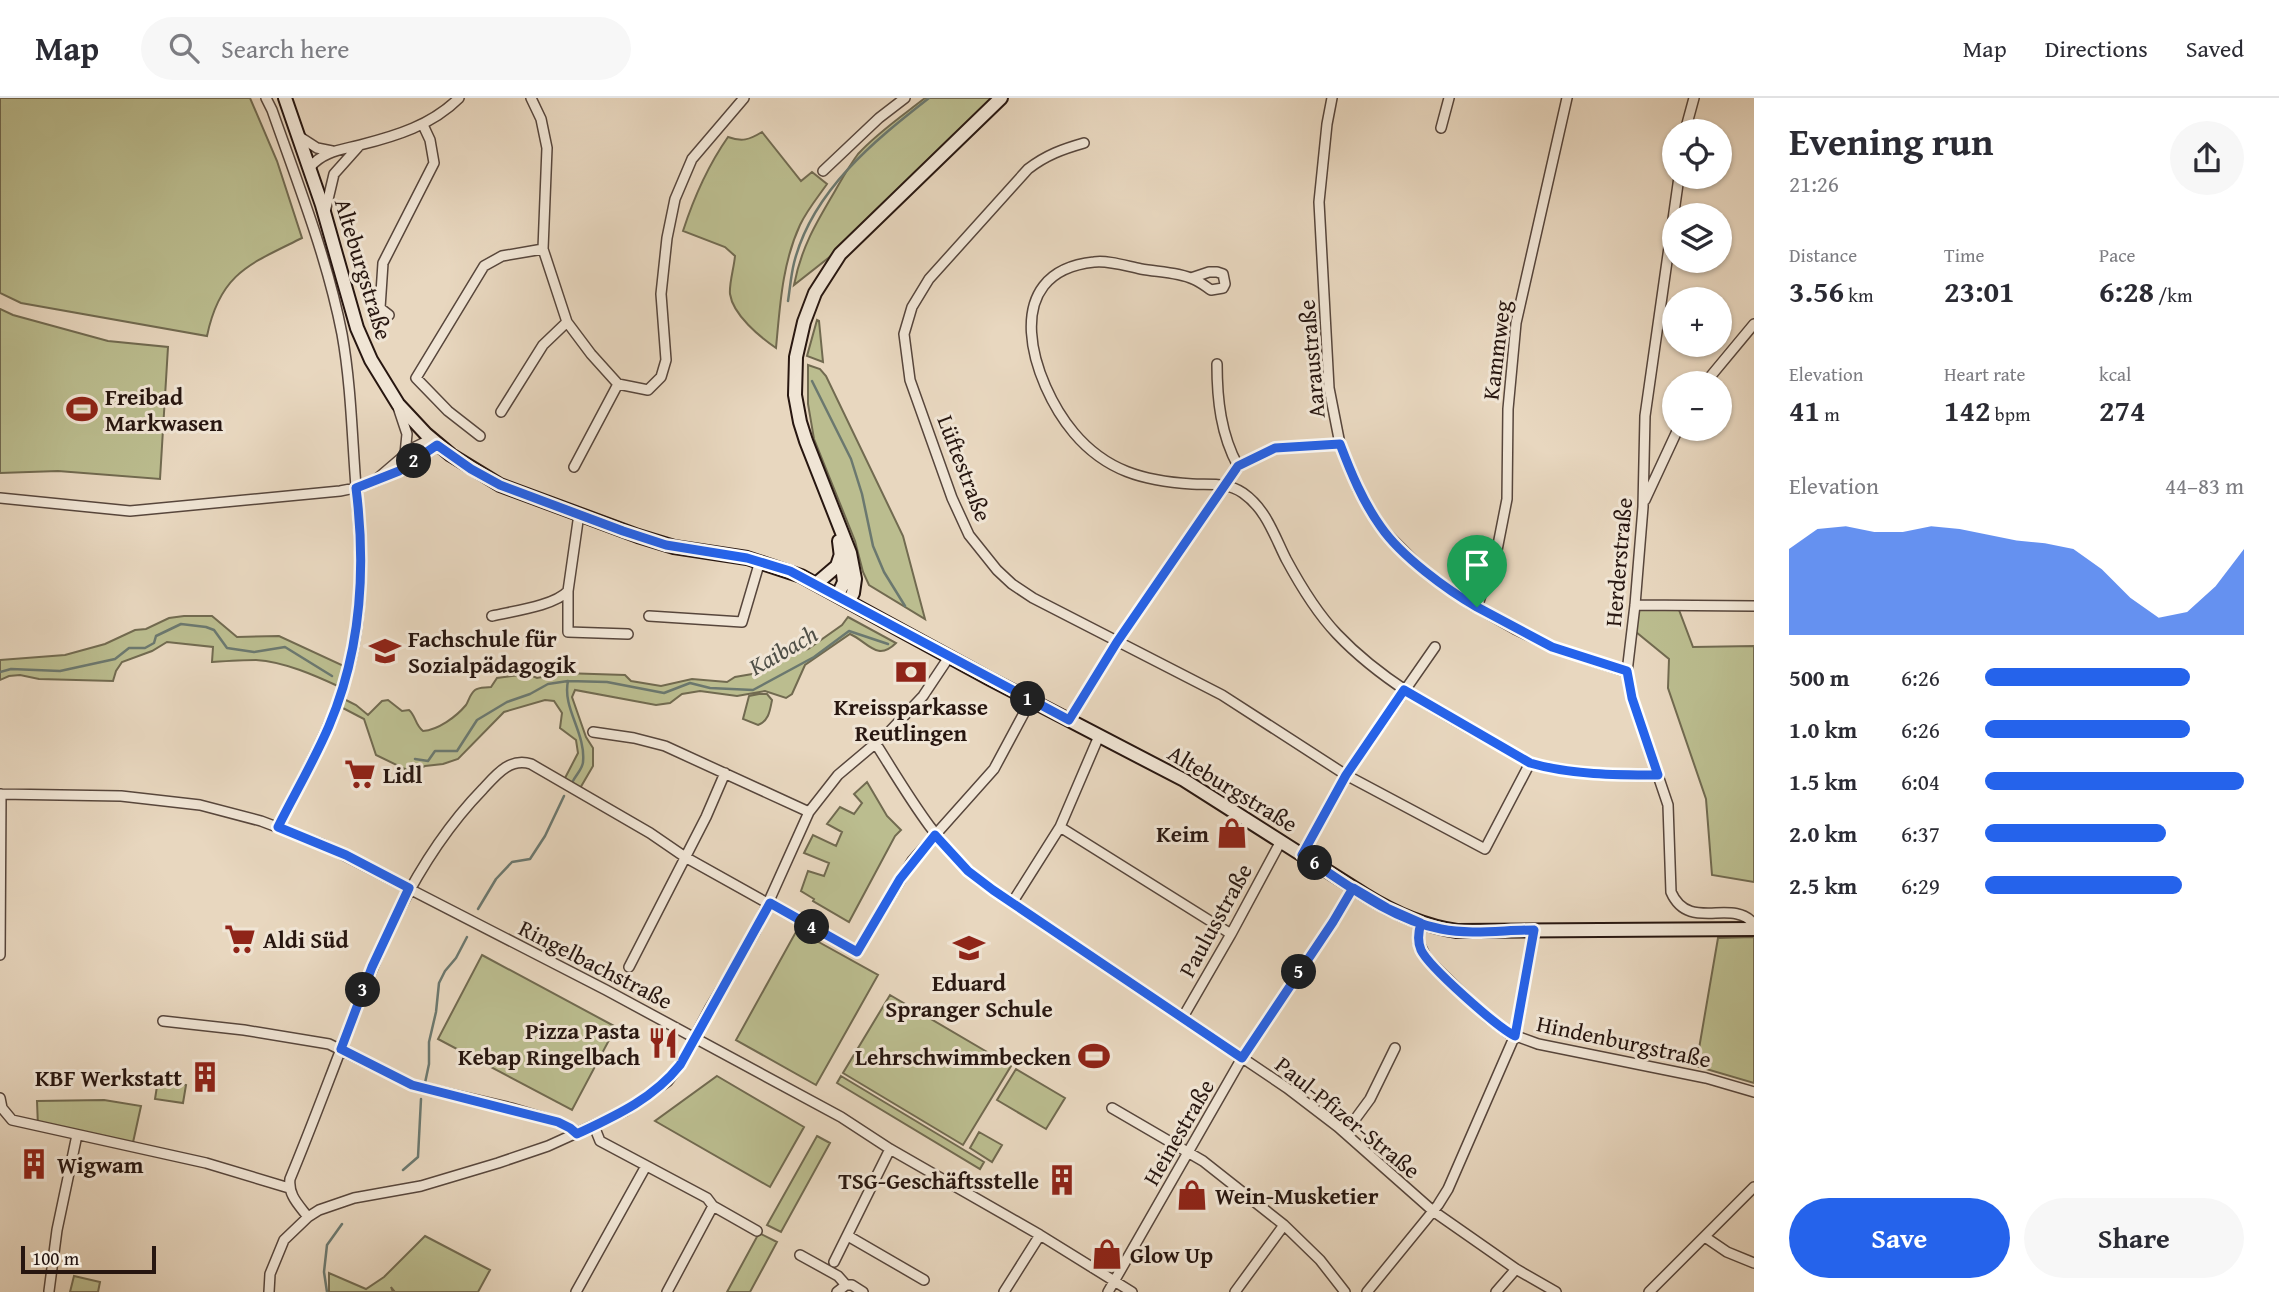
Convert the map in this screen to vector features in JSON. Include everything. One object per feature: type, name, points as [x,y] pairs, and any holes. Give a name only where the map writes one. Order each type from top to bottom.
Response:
[{"type":"main road","name":"Alteburgstraße","points":[[285,98],[325,214],[357,328],[376,371],[392,397],[434,442],[471,469],[500,485],[659,543],[760,561],[790,571],[1194,786],[1353,888],[1387,908],[1421,923],[1457,931],[1754,927]]},
{"type":"main road","points":[[836,517],[844,598],[853,593],[855,574],[845,537],[806,441],[795,395],[796,357],[804,322],[815,293],[840,254],[1001,98]]},
{"type":"main road","points":[[816,584],[837,566],[841,553]]},
{"type":"street","points":[[266,98],[318,243],[338,316],[346,364],[361,576],[351,660],[331,723],[278,827]]},
{"type":"street","points":[[310,167],[322,156],[334,151],[359,146],[422,125],[459,98]]},
{"type":"street","points":[[531,98],[541,118],[547,148],[543,249],[567,322],[618,384],[648,390],[661,377],[666,360],[661,295],[667,238],[675,199],[692,159],[744,98]]},
{"type":"street","points":[[823,171],[878,118],[905,98]]},
{"type":"street","name":"Aaraustraße","points":[[1332,98],[1319,202],[1329,388],[1340,444],[1358,489],[1382,529],[1422,569],[1477,607],[1552,647],[1627,671]]},
{"type":"street","points":[[1441,128],[1449,98]]},
{"type":"street","name":"Kammweg","points":[[1477,607],[1497,550],[1507,499],[1507,409],[1516,323],[1567,98]]},
{"type":"street","points":[[1688,119],[1694,98]]},
{"type":"street","points":[[389,315],[380,308],[383,263],[434,163],[430,140],[422,125]]},
{"type":"street","points":[[300,137],[317,148],[334,151]]},
{"type":"street","name":"Lüftestraße","points":[[1084,144],[1058,150],[1028,169],[929,279],[912,307],[904,334],[910,380],[969,535],[982,553],[1012,584],[1033,598],[1222,695],[1346,775],[1485,849],[1530,763]]},
{"type":"street","points":[[325,214],[334,174],[359,146]]},
{"type":"street","name":"Herderstraße","points":[[1677,189],[1645,416],[1643,507],[1627,671],[1632,698],[1668,805],[1671,892],[1677,904],[1689,912],[1740,914],[1753,921],[1754,927]]},
{"type":"street","points":[[480,436],[448,411],[416,378],[484,266],[502,256],[543,249]]},
{"type":"street","points":[[1191,278],[1097,261],[1075,265],[1054,276],[1041,290],[1033,308],[1030,327],[1034,356],[1041,377],[1074,433],[1092,452],[1114,467],[1151,479],[1225,485],[1243,493],[1261,510],[1306,595],[1336,633],[1404,690],[1530,763],[1598,774],[1658,775]]},
{"type":"street","points":[[501,412],[543,345],[567,322]]},
{"type":"street","points":[[1715,371],[1754,324]]},
{"type":"street","points":[[1217,364],[1223,428],[1230,452],[1238,466]]},
{"type":"street","points":[[574,467],[618,384]]},
{"type":"street","points":[[392,397],[407,433],[405,454]]},
{"type":"street","points":[[1643,507],[1673,441]]},
{"type":"street","points":[[371,483],[405,454],[434,442]]},
{"type":"street","points":[[0,498],[130,511],[356,488],[400,471],[434,442]]},
{"type":"street","points":[[1069,720],[1117,642],[1238,466],[1275,448],[1340,444]]},
{"type":"street","points":[[579,514],[568,591],[568,632],[628,634]]},
{"type":"street","points":[[649,616],[742,622],[760,561]]},
{"type":"street","points":[[492,616],[537,605],[568,591]]},
{"type":"street","points":[[1635,605],[1754,606]]},
{"type":"street","points":[[1302,855],[1346,775],[1435,647]]},
{"type":"street","points":[[269,1292],[270,1274],[284,1240],[308,1216],[319,1210],[354,1199],[421,1186],[464,1174],[577,1134],[625,1111],[668,1081],[680,1065],[746,949],[770,903],[809,812],[838,775],[876,744],[923,696],[949,657]]},
{"type":"street","points":[[308,1216],[289,1188],[372,967],[409,888],[435,848],[468,805],[501,771],[513,763],[531,764],[650,833],[685,857],[857,952],[900,879],[994,769],[1031,700]]},
{"type":"street","points":[[593,732],[651,741],[809,812]]},
{"type":"street","points":[[1012,903],[1060,827],[1099,736]]},
{"type":"street","name":"Paul-Pfizer-Straße","points":[[876,744],[935,835],[968,871],[1287,1088],[1345,1133],[1433,1211],[1516,1269],[1556,1292]]},
{"type":"street","points":[[629,967],[725,773]]},
{"type":"street","points":[[0,955],[1,794]]},
{"type":"street","name":"Ringelbachstraße","points":[[1,794],[121,796],[200,804],[278,827],[346,855],[695,1037],[834,1113],[1132,1292]]},
{"type":"street","points":[[1060,827],[1231,934]]},
{"type":"street","name":"Paulusstraße","points":[[1183,1017],[1281,841]]},
{"type":"street","name":"Heinestraße","points":[[1108,1292],[1242,1058],[1353,888]]},
{"type":"street","name":"Hindenburgstraße","points":[[1421,923],[1418,941],[1427,960],[1487,1017],[1515,1036],[1538,1044],[1706,1078],[1754,1092]]},
{"type":"street","points":[[1367,1292],[1448,1189],[1515,1036],[1534,930]]},
{"type":"street","points":[[163,1021],[318,1041],[341,1049],[412,1085],[558,1122],[577,1134]]},
{"type":"street","points":[[1345,1133],[1370,1099],[1395,1048]]},
{"type":"street","points":[[0,1098],[2,1108],[12,1120],[206,1163],[289,1188]]},
{"type":"street","points":[[1112,1108],[1203,1161],[1284,1225],[1320,1260],[1345,1292]]},
{"type":"street","points":[[594,1126],[600,1141],[707,1198],[713,1206],[757,1231]]},
{"type":"street","points":[[49,1291],[57,1230],[76,1135]]},
{"type":"street","points":[[834,1262],[890,1149]]},
{"type":"street","points":[[576,1292],[646,1166]]},
{"type":"street","points":[[1650,1292],[1754,1187]]},
{"type":"street","points":[[667,1292],[713,1206]]},
{"type":"street","points":[[1234,1292],[1284,1225]]},
{"type":"street","points":[[1004,1292],[1040,1235]]},
{"type":"street","points":[[848,1236],[924,1280]]},
{"type":"street","points":[[1706,1237],[1727,1252],[1754,1263]]},
{"type":"street","points":[[800,1255],[838,1276],[845,1285]]},
{"type":"street","points":[[1496,1292],[1516,1269]]},
{"type":"street","points":[[837,1292],[845,1285],[852,1285],[863,1292]]},
{"type":"green space","points":[[0,98],[250,98],[277,161],[302,238],[267,255],[229,284],[220,298],[207,336],[21,303],[0,293]]},
{"type":"green space","points":[[925,98],[994,98],[836,252],[794,285],[810,236],[855,159],[881,132]]},
{"type":"green space","points":[[762,132],[801,181],[812,172],[827,184],[803,219],[789,255],[776,348],[748,325],[732,302],[730,290],[735,256],[725,247],[683,231],[702,182],[728,137],[745,139]]},
{"type":"green space","name":"Freibad Markwasen","points":[[0,309],[108,341],[168,347],[160,479],[58,471],[0,473]]},
{"type":"green space","points":[[817,320],[819,321],[823,362],[807,356]]},
{"type":"green space","points":[[808,365],[820,369],[826,376],[903,536],[925,619],[869,585],[863,572],[855,541],[814,439],[808,404]]},
{"type":"green space","points":[[1636,608],[1679,610],[1693,647],[1754,646],[1754,882],[1712,875],[1706,799],[1668,688],[1669,659],[1636,632]]},
{"type":"green space","points":[[212,616],[237,637],[279,636],[346,667],[340,687],[278,663],[251,660],[212,662],[213,647],[167,642],[152,651],[122,662],[113,681],[39,679],[20,675],[0,680],[0,660],[65,655],[105,644],[169,618]]},
{"type":"green space","points":[[848,617],[896,643],[878,651],[850,634],[805,665],[792,694],[786,698],[765,691],[737,696],[700,691],[682,694],[670,703],[656,705],[575,690],[572,697],[586,737],[593,748],[593,766],[579,790],[564,780],[578,753],[576,740],[560,728],[562,713],[554,701],[545,700],[504,712],[458,759],[414,771],[376,755],[364,719],[337,705],[340,697],[368,715],[382,701],[388,700],[402,711],[409,710],[423,731],[435,728],[452,718],[466,705],[475,690],[491,687],[497,678],[528,674],[537,678],[563,673],[625,675],[631,681],[661,686],[692,679],[727,682],[735,677],[764,672],[796,652],[808,649],[842,625]]},
{"type":"green space","points":[[767,694],[772,700],[767,718],[758,725],[743,719],[749,696]]},
{"type":"green space","points":[[867,782],[887,816],[901,830],[895,836],[849,922],[801,891],[808,871],[824,876],[829,863],[804,853],[813,835],[836,846],[842,832],[827,824],[840,807],[854,814],[862,803],[854,794]]},
{"type":"green space","points":[[797,930],[878,975],[816,1085],[736,1040]]},
{"type":"green space","points":[[1754,937],[1754,1083],[1696,1066],[1718,938]]},
{"type":"green space","points":[[482,955],[616,1027],[572,1110],[438,1039]]},
{"type":"green space","points":[[890,995],[1011,1066],[963,1145],[843,1073]]},
{"type":"green space","points":[[1016,1069],[1065,1098],[1046,1129],[997,1100]]},
{"type":"green space","points":[[717,1076],[804,1127],[770,1187],[655,1121]]},
{"type":"green space","points":[[841,1076],[984,1162],[980,1169],[837,1083]]},
{"type":"green space","points":[[158,1080],[186,1085],[183,1103],[155,1099]]},
{"type":"green space","points":[[104,1100],[141,1106],[132,1147],[38,1127],[37,1101]]},
{"type":"green space","points":[[979,1132],[1002,1145],[992,1162],[970,1148]]},
{"type":"green space","points":[[817,1136],[830,1143],[781,1232],[767,1225]]},
{"type":"green space","points":[[759,1233],[777,1242],[750,1292],[727,1292]]},
{"type":"green space","points":[[425,1236],[490,1270],[478,1292],[395,1292],[391,1287],[393,1292],[329,1292],[329,1273],[366,1289],[384,1277]]},
{"type":"green space","points":[[74,1276],[100,1282],[98,1292],[70,1292]]},
{"type":"waterway","name":"Kaibach","points":[[788,301],[794,263],[803,237],[830,190],[867,150],[929,98]]},
{"type":"waterway","name":"Kaibach","points":[[812,381],[851,459],[873,546],[884,572],[905,606]]},
{"type":"waterway","points":[[0,672],[11,669],[60,671],[115,659],[129,648],[145,648],[154,643],[156,636],[181,624],[214,630],[227,648],[254,652],[285,647],[332,676]]},
{"type":"waterway","name":"Kaibach","points":[[415,759],[428,761],[435,751],[457,751],[477,720],[507,702],[548,684],[568,681],[607,682],[664,693],[690,683],[710,688],[753,690],[814,657],[849,631],[888,644]]},
{"type":"waterway","name":"Kaibach","points":[[568,681],[568,701],[583,751],[583,764],[573,781]]},
{"type":"waterway","name":"Kaibach","points":[[478,909],[496,879],[512,862],[530,859],[545,836],[564,796]]},
{"type":"waterway","name":"Kaibach","points":[[425,1083],[439,983],[467,937]]},
{"type":"waterway","name":"Kaibach","points":[[403,1170],[418,1157],[421,1099]]},
{"type":"waterway","name":"Kaibach","points":[[327,1292],[324,1272],[327,1245],[342,1224]]},
{"type":"place","name":"Freibad Markwasen","points":[[82,409]]},
{"type":"place","name":"Fachschule für Sozialpädagogik","points":[[385,651]]},
{"type":"place","name":"Kreissparkasse Reutlingen","points":[[911,672]]},
{"type":"place","name":"Lidl","points":[[360,774]]},
{"type":"place","name":"Keim","points":[[1232,833]]},
{"type":"place","name":"Aldi Süd","points":[[240,939]]},
{"type":"place","name":"Eduard Spranger Schule","points":[[969,948]]},
{"type":"place","name":"Pizza Pasta Kebap Ringelbach","points":[[663,1043]]},
{"type":"place","name":"Lehrschwimmbecken","points":[[1094,1056]]},
{"type":"place","name":"KBF Werkstatt","points":[[205,1077]]},
{"type":"place","name":"Wigwam","points":[[34,1164]]},
{"type":"place","name":"TSG-Geschäftsstelle","points":[[1062,1180]]},
{"type":"place","name":"Wein-Musketier","points":[[1192,1195]]},
{"type":"place","name":"Glow Up","points":[[1107,1254]]},
{"type":"route","points":[[1477,607],[1422,569],[1382,529],[1358,489],[1340,444],[1275,448],[1238,466],[1117,642],[1069,720],[790,571],[734,555],[666,545],[623,531],[500,485],[437,445],[387,478],[356,488],[361,576],[351,660],[331,723],[278,827],[346,855],[409,888],[372,967],[341,1049],[412,1085],[563,1123],[577,1134],[625,1111],[668,1081],[680,1065],[770,903],[857,952],[900,879],[935,835],[968,871],[993,890],[1242,1058],[1353,888],[1387,908],[1421,923],[1418,941],[1427,960],[1487,1017],[1515,1036],[1534,930],[1457,931],[1421,923],[1392,911],[1353,888],[1302,855],[1346,775],[1404,690],[1530,763],[1598,774],[1658,775],[1632,698],[1627,671],[1552,647],[1477,607]]}]
